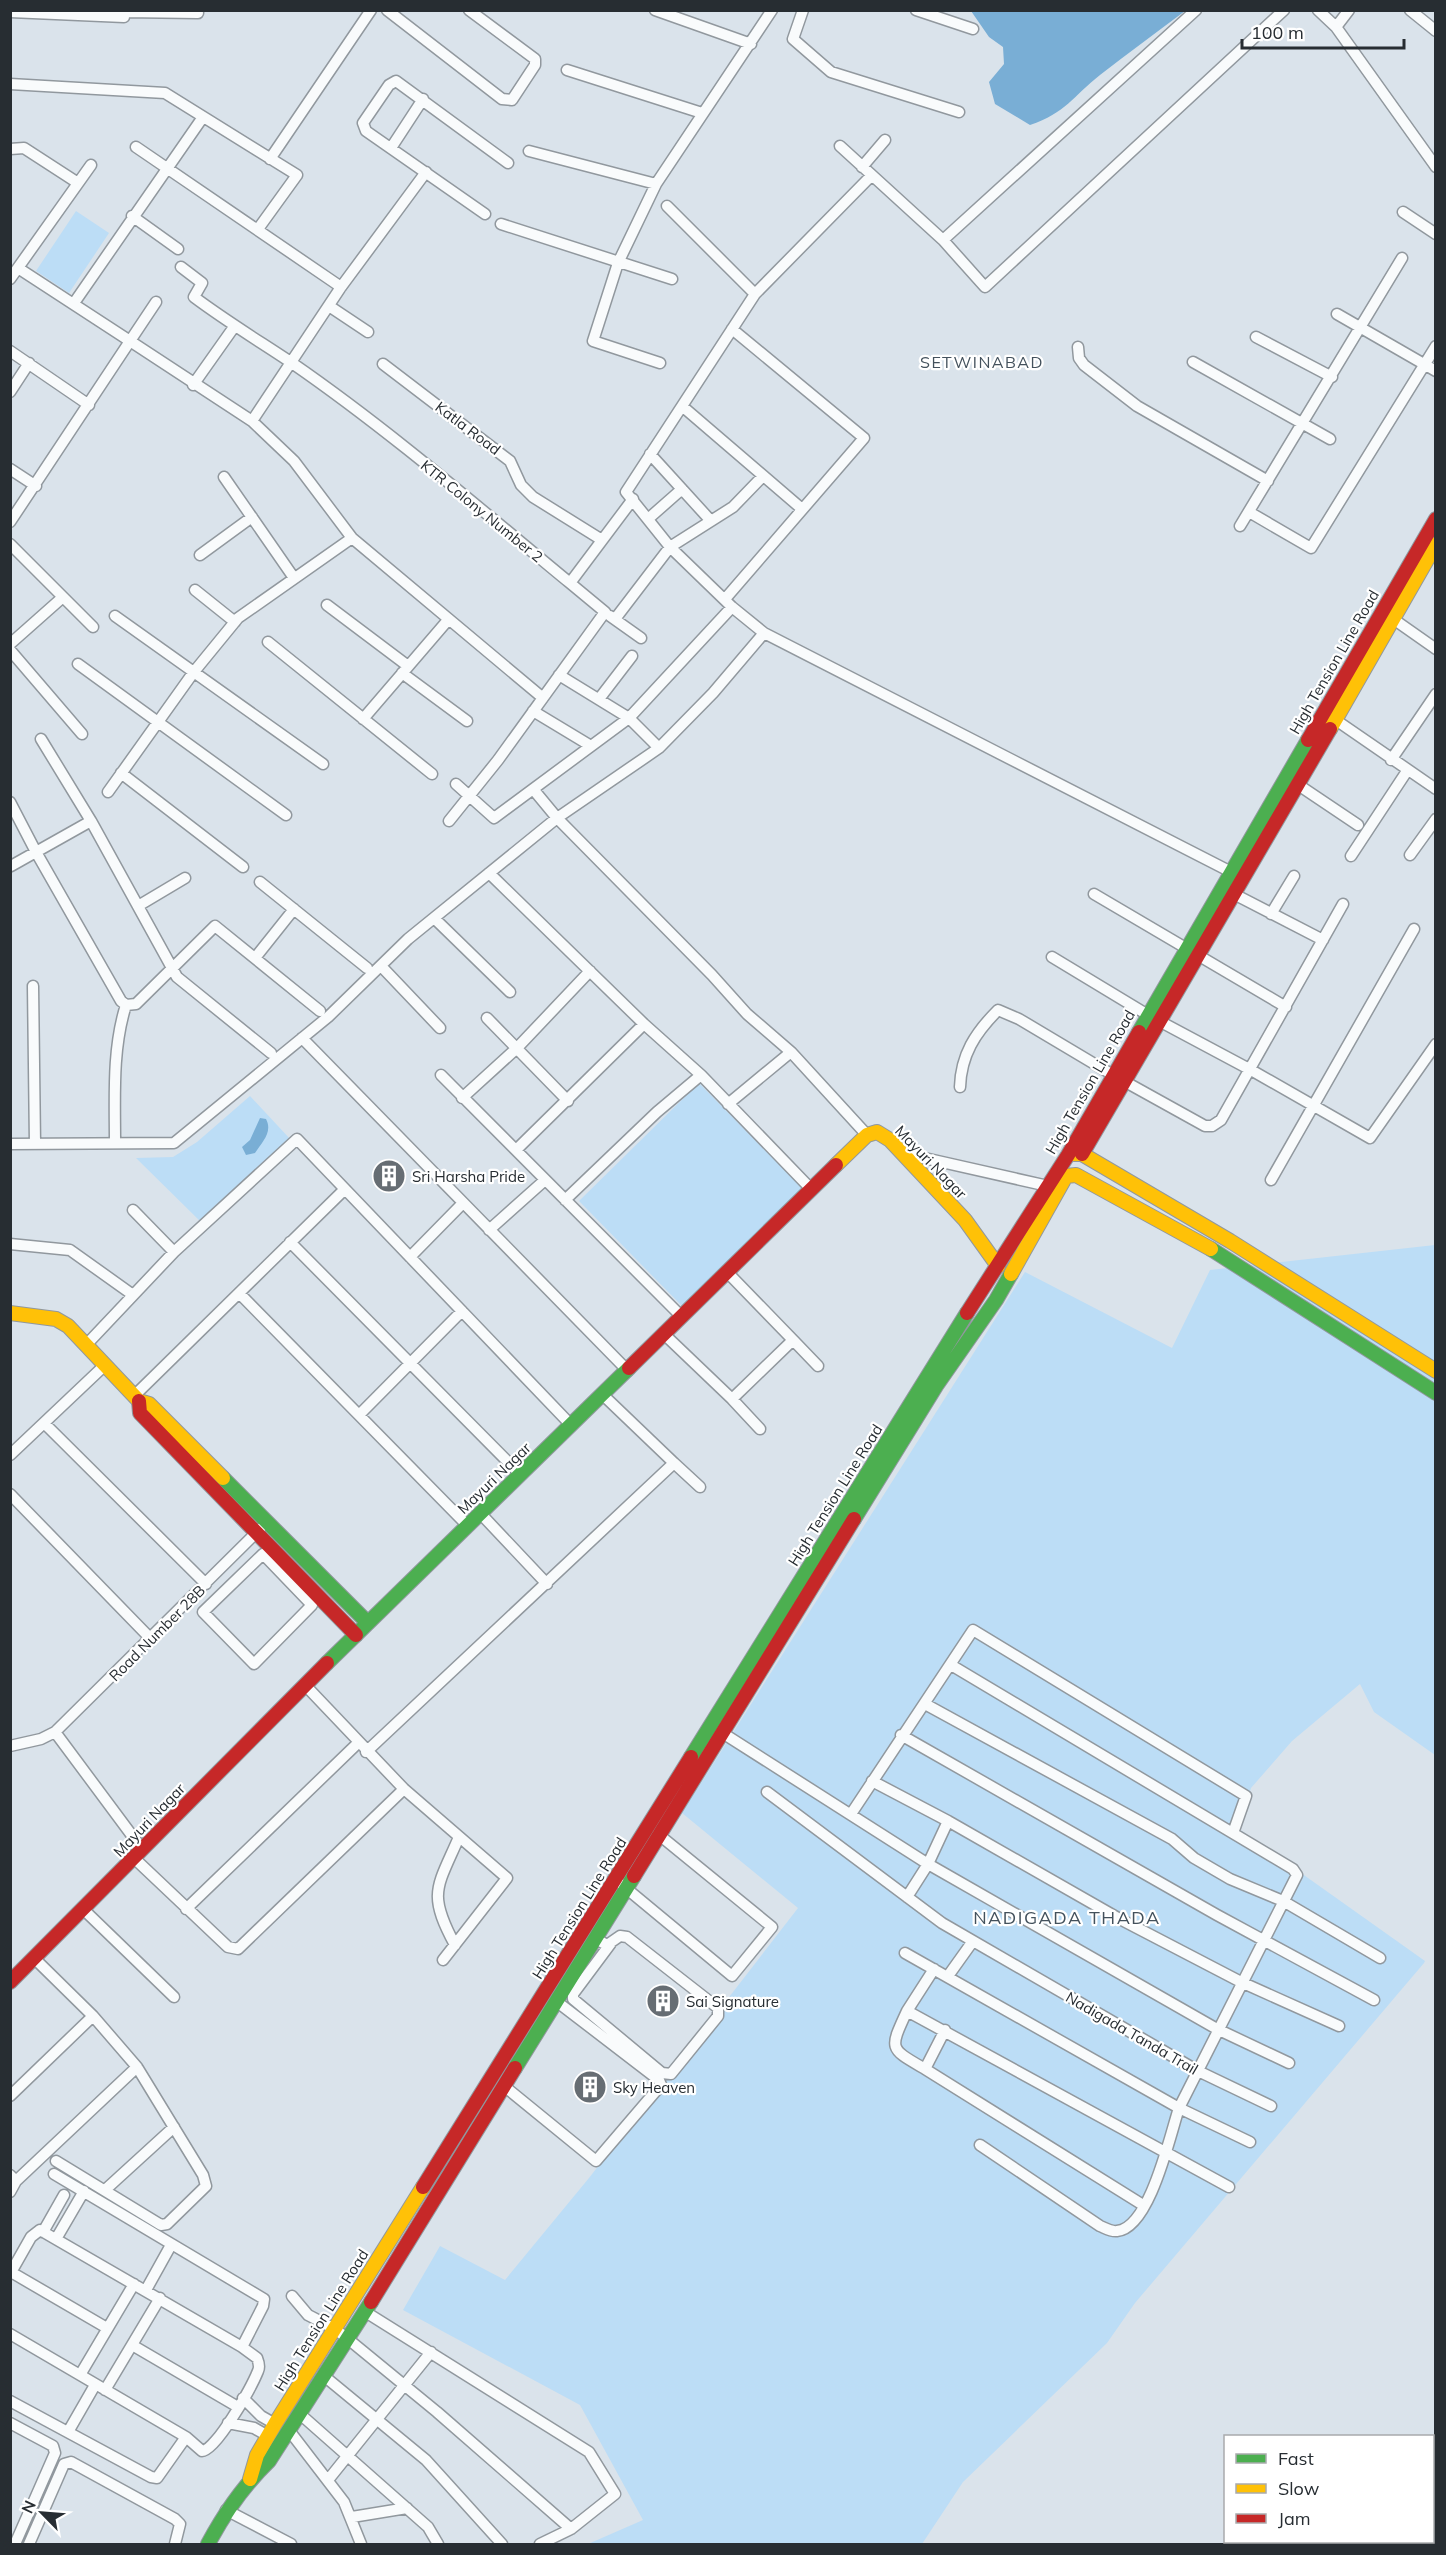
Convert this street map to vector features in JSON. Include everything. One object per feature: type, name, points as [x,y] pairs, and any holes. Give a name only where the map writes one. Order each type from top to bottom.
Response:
[{"type":"main road","name":"High Tension Line Road","points":[[208,2544],[226,2510],[269,2461],[277,2430],[300,2414],[556,2001],[572,1985],[621,1884],[658,1834],[721,1732],[998,1266],[1048,1186],[1075,1155],[1388,614],[1433,543],[1436,519]]},
{"type":"main road","name":"Mayuri Nagar","points":[[10,1982],[305,1685],[867,1135],[877,1132],[884,1134],[965,1220],[998,1266]]},
{"type":"main road","points":[[1075,1155],[1230,1241],[1436,1371]]},
{"type":"main road","name":"High Tension Line Road","points":[[250,2480],[257,2455],[277,2430],[335,2329],[621,1884],[852,1512],[1011,1275],[1066,1176],[1076,1175],[1196,1240],[1436,1393]]},
{"type":"main road","points":[[10,1313],[56,1319],[87,1344],[104,1366],[136,1399],[149,1404],[368,1623]]},
{"type":"main road","points":[[136,1399],[140,1413],[257,1533],[288,1571],[356,1635]]},
{"type":"street","points":[[270,159],[371,10]]},
{"type":"street","points":[[387,10],[502,99],[512,100],[535,65],[535,59],[469,10]]},
{"type":"street","points":[[655,10],[751,44]]},
{"type":"street","points":[[660,363],[593,340],[618,263],[656,184],[772,10]]},
{"type":"street","points":[[804,10],[793,39],[831,72],[959,112]]},
{"type":"street","points":[[916,10],[973,29]]},
{"type":"street","points":[[944,240],[1196,10]]},
{"type":"street","points":[[840,146],[944,240],[985,287],[1284,10]]},
{"type":"street","points":[[1318,10],[1336,27],[1434,162]]},
{"type":"street","points":[[1336,27],[1349,10]]},
{"type":"street","points":[[1410,10],[1436,31]]},
{"type":"street","points":[[10,12],[124,17],[124,11],[198,13]]},
{"type":"street","points":[[567,70],[702,112]]},
{"type":"street","points":[[485,214],[366,131],[363,123],[394,81],[401,82],[508,163]]},
{"type":"street","points":[[10,84],[165,93],[297,176],[258,229]]},
{"type":"street","points":[[391,148],[423,99]]},
{"type":"street","points":[[74,303],[132,216],[203,117]]},
{"type":"street","points":[[862,167],[885,140]]},
{"type":"street","points":[[136,147],[341,287]]},
{"type":"street","points":[[10,149],[24,148],[78,183]]},
{"type":"street","points":[[529,151],[656,184]]},
{"type":"street","points":[[10,279],[92,165]]},
{"type":"street","points":[[252,421],[341,287],[426,172]]},
{"type":"street","points":[[871,176],[755,294],[626,492],[670,547],[728,603],[764,633],[1238,875]]},
{"type":"street","points":[[668,206],[755,294]]},
{"type":"street","points":[[1403,212],[1436,234]]},
{"type":"street","points":[[132,216],[178,249]]},
{"type":"street","points":[[501,224],[672,279]]},
{"type":"street","points":[[1240,526],[1362,328],[1402,258]]},
{"type":"street","name":"KTR Colony Number 2","points":[[182,267],[202,283],[194,297],[234,327],[292,363],[393,439],[605,612],[641,638]]},
{"type":"street","points":[[18,268],[252,421],[294,461],[352,538],[543,698]]},
{"type":"street","points":[[10,522],[156,302]]},
{"type":"street","points":[[329,306],[368,332]]},
{"type":"street","points":[[1337,314],[1436,371]]},
{"type":"street","points":[[194,385],[234,327]]},
{"type":"street","points":[[456,784],[494,818],[629,718],[728,603],[802,510],[864,438],[732,329]]},
{"type":"street","points":[[1256,337],[1332,376]]},
{"type":"street","points":[[1249,512],[1311,549],[1436,346]]},
{"type":"street","points":[[1078,347],[1079,358],[1084,365],[1137,406],[1268,481]]},
{"type":"street","points":[[10,351],[89,405]]},
{"type":"street","points":[[1193,362],[1330,439]]},
{"type":"street","points":[[10,392],[29,363]]},
{"type":"street","name":"Katla Road","points":[[383,364],[510,461],[521,485],[533,497],[602,540]]},
{"type":"street","points":[[682,406],[802,510]]},
{"type":"street","points":[[650,454],[711,521]]},
{"type":"street","points":[[10,469],[36,486]]},
{"type":"street","points":[[615,619],[670,547],[733,507],[763,476]]},
{"type":"street","points":[[224,477],[294,578]]},
{"type":"street","points":[[648,519],[682,489]]},
{"type":"street","points":[[570,583],[633,498]]},
{"type":"street","points":[[200,555],[252,517]]},
{"type":"street","points":[[108,792],[193,673],[235,622],[352,538]]},
{"type":"street","points":[[10,544],[93,627]]},
{"type":"street","points":[[195,590],[235,622]]},
{"type":"street","points":[[10,644],[63,597]]},
{"type":"street","points":[[327,605],[467,722]]},
{"type":"street","points":[[449,821],[471,797],[605,612]]},
{"type":"street","points":[[1388,614],[1435,647]]},
{"type":"street","points":[[115,616],[323,764]]},
{"type":"street","points":[[363,719],[448,620]]},
{"type":"street","points":[[10,1144],[174,1143],[302,1038],[408,939],[556,818],[659,748],[713,693],[764,633]]},
{"type":"street","points":[[268,642],[432,774]]},
{"type":"street","points":[[10,650],[82,734]]},
{"type":"street","points":[[599,699],[633,656]]},
{"type":"street","points":[[78,664],[286,815]]},
{"type":"street","points":[[559,675],[629,718],[659,748]]},
{"type":"street","points":[[1391,760],[1436,694]]},
{"type":"street","points":[[533,711],[591,746]]},
{"type":"street","points":[[1330,715],[1391,760],[1436,789]]},
{"type":"street","points":[[40,739],[91,821],[171,968],[187,986],[271,1053]]},
{"type":"street","points":[[1351,856],[1407,771]]},
{"type":"street","points":[[121,773],[243,867]]},
{"type":"street","points":[[1292,781],[1358,825]]},
{"type":"street","points":[[533,789],[556,818],[712,975],[747,1014],[791,1052],[867,1135]]},
{"type":"street","points":[[10,802],[121,1001],[126,1005],[136,1004],[215,926],[320,1011]]},
{"type":"street","points":[[1410,855],[1436,819]]},
{"type":"street","points":[[11,866],[91,821]]},
{"type":"street","points":[[489,873],[644,1024],[701,1075],[812,1190]]},
{"type":"street","points":[[1271,914],[1294,876]]},
{"type":"street","points":[[138,906],[185,878]]},
{"type":"street","points":[[260,882],[367,968]]},
{"type":"street","points":[[1228,891],[1323,940]]},
{"type":"street","points":[[1094,894],[1286,1007]]},
{"type":"street","points":[[960,1087],[960,1068],[967,1050],[998,1010],[1019,1019],[1205,1126],[1212,1126],[1221,1120],[1251,1070],[1343,904]]},
{"type":"street","points":[[255,958],[294,909]]},
{"type":"street","points":[[435,919],[510,992]]},
{"type":"street","points":[[1271,1179],[1310,1106],[1414,929]]},
{"type":"street","points":[[1052,957],[1154,1019],[1251,1070],[1310,1106],[1370,1138],[1436,1044]]},
{"type":"street","points":[[381,966],[440,1028]]},
{"type":"street","points":[[462,1098],[517,1047],[590,971]]},
{"type":"street","points":[[33,986],[35,1144]]},
{"type":"street","points":[[115,1143],[118,1040],[126,1005]]},
{"type":"street","points":[[487,1018],[568,1101]]},
{"type":"street","points":[[516,1150],[644,1024]]},
{"type":"street","points":[[302,1038],[628,1371]]},
{"type":"street","points":[[728,1104],[791,1052]]},
{"type":"street","points":[[441,1075],[682,1317]]},
{"type":"street","points":[[565,1200],[657,1112],[701,1075]]},
{"type":"street","points":[[87,1344],[174,1252],[297,1139],[571,1425]]},
{"type":"street","points":[[901,1153],[1048,1186]]},
{"type":"street","points":[[489,1230],[544,1180]]},
{"type":"street","points":[[136,1399],[238,1293],[345,1189]]},
{"type":"street","points":[[410,1257],[463,1203]]},
{"type":"street","points":[[133,1210],[174,1252]]},
{"type":"street","points":[[290,1242],[521,1474]]},
{"type":"street","points":[[10,1244],[70,1250],[133,1295]]},
{"type":"street","points":[[728,1273],[818,1366]]},
{"type":"street","points":[[238,1293],[468,1526]]},
{"type":"street","points":[[359,1415],[462,1311]]},
{"type":"street","points":[[664,1335],[732,1399],[760,1429]]},
{"type":"street","points":[[732,1399],[793,1340]]},
{"type":"street","points":[[10,1455],[104,1366]]},
{"type":"street","points":[[603,1395],[700,1487]]},
{"type":"street","points":[[44,1423],[206,1584]]},
{"type":"street","points":[[366,1752],[674,1463]]},
{"type":"street","points":[[10,1494],[151,1639]]},
{"type":"street","points":[[481,1514],[547,1584]]},
{"type":"street","name":"Road Number 28B","points":[[55,1732],[267,1522]]},
{"type":"street","points":[[262,1554],[288,1571],[310,1602],[311,1607],[253,1664],[202,1612],[262,1554]]},
{"type":"street","points":[[288,1571],[302,1557]]},
{"type":"street","points":[[851,1814],[974,1630],[1246,1796],[1233,1833]]},
{"type":"street","points":[[951,1665],[1295,1871],[1295,1880],[1217,2029],[1179,2108],[1164,2152],[1157,2182],[1132,2223],[1124,2229],[1113,2232],[980,2145]]},
{"type":"street","points":[[305,1685],[404,1790],[507,1878],[443,1960]]},
{"type":"street","points":[[925,1704],[1172,1839],[1194,1858],[1230,1879],[1283,1901],[1380,1958]]},
{"type":"street","points":[[10,1746],[41,1739],[55,1732],[139,1854],[186,1909],[228,1947],[238,1949],[404,1790]]},
{"type":"street","points":[[721,1732],[928,1864],[1090,1954],[1217,2029],[1289,2063]]},
{"type":"street","points":[[901,1736],[1374,2000]]},
{"type":"street","points":[[186,1909],[359,1742]]},
{"type":"street","points":[[872,1781],[1065,1886],[1118,1918],[1241,1982],[1339,2026]]},
{"type":"street","points":[[767,1792],[907,1897],[928,1864],[948,1821]]},
{"type":"street","points":[[621,1884],[732,1976],[772,1927],[658,1834]]},
{"type":"street","points":[[455,1945],[442,1920],[436,1894],[459,1837]]},
{"type":"street","name":"Nadigada Tanda Trail","points":[[907,1897],[942,1923],[1198,2071],[1271,2106]]},
{"type":"street","points":[[83,1909],[174,1997]]},
{"type":"street","points":[[620,1936],[627,1937],[717,2006],[718,2016],[674,2072],[665,2075],[574,2001],[572,1985],[612,1943],[620,1936]]},
{"type":"street","points":[[594,1938],[607,1945],[612,1943]]},
{"type":"street","points":[[948,1976],[973,1941]]},
{"type":"street","points":[[905,1953],[1179,2108],[1250,2142]]},
{"type":"street","points":[[35,1959],[93,2016],[137,2067],[206,2181],[206,2186],[167,2224],[156,2223],[56,2161]]},
{"type":"street","points":[[934,1969],[907,2011],[895,2037],[894,2045],[897,2053],[1143,2205]]},
{"type":"street","points":[[504,2086],[596,2162],[661,2085],[659,2080],[556,2001]]},
{"type":"street","points":[[907,2011],[1230,2187]]},
{"type":"street","points":[[10,2096],[93,2016]]},
{"type":"street","points":[[925,2069],[945,2030]]},
{"type":"street","points":[[10,2192],[13,2178],[137,2067]]},
{"type":"street","points":[[105,2190],[174,2127]]},
{"type":"street","points":[[54,2174],[264,2299],[263,2306],[242,2347]]},
{"type":"street","points":[[56,2239],[84,2191]]},
{"type":"street","points":[[43,2232],[64,2195]]},
{"type":"street","points":[[10,2334],[186,2437],[206,2452],[228,2423],[259,2369],[257,2358],[160,2298],[56,2239],[43,2232],[34,2232],[11,2273],[107,2328]]},
{"type":"street","points":[[146,2290],[171,2245]]},
{"type":"street","points":[[80,2375],[135,2284]]},
{"type":"street","points":[[292,2296],[308,2315],[335,2329],[348,2339],[571,2529]]},
{"type":"street","points":[[68,2432],[132,2345],[160,2298]]},
{"type":"street","points":[[364,2310],[589,2452],[615,2494],[571,2529],[540,2544]]},
{"type":"street","points":[[132,2345],[241,2402],[261,2416],[328,2480],[344,2502],[362,2544]]},
{"type":"street","points":[[328,2480],[430,2352]]},
{"type":"street","points":[[324,2376],[426,2460],[502,2544]]},
{"type":"street","points":[[10,2401],[157,2478],[186,2437]]},
{"type":"street","points":[[300,2414],[428,2527],[438,2544]]},
{"type":"street","points":[[10,2423],[53,2446],[55,2453],[15,2544]]},
{"type":"street","points":[[228,2423],[277,2430]]},
{"type":"street","points":[[29,2544],[64,2464],[71,2462],[175,2519],[180,2524],[175,2544]]},
{"type":"street","points":[[351,2517],[407,2508]]},
{"type":"street","points":[[226,2510],[291,2544]]},
{"type":"shaded area","points":[[971,11],[1185,11],[1100,75],[1061,109],[1030,125],[995,104],[989,82],[1004,64],[1003,47],[989,37]]},
{"type":"shaded area","points":[[76,211],[109,233],[69,293],[36,271]]},
{"type":"shaded area","points":[[699,1083],[802,1188],[682,1306],[579,1201]]},
{"type":"shaded area","points":[[250,1096],[291,1140],[202,1223],[136,1158],[173,1157],[197,1142]]},
{"type":"shaded area","points":[[260,1118],[266,1119],[267,1133],[255,1153],[246,1155],[242,1147],[250,1140]]},
{"type":"shaded area","points":[[1435,1245],[1435,1755],[1374,1712],[1360,1684],[1292,1741],[1251,1788],[1239,1829],[1425,1961],[1424,1963],[1135,2303],[1107,2343],[963,2482],[922,2544],[588,2544],[643,2520],[580,2405],[403,2310],[440,2246],[505,2280],[589,2178],[798,1908],[682,1813],[1025,1272],[1172,1348],[1210,1270]]},
{"type":"traffic: fast","points":[[1139,1032],[1308,740]]},
{"type":"traffic: fast","points":[[1211,1249],[1436,1393]]},
{"type":"traffic: fast","points":[[854,1519],[936,1386],[996,1300],[1011,1274]]},
{"type":"traffic: fast","points":[[691,1757],[967,1313]]},
{"type":"traffic: fast","points":[[327,1663],[629,1368]]},
{"type":"traffic: fast","points":[[223,1478],[368,1623]]},
{"type":"traffic: fast","points":[[515,2068],[634,1876]]},
{"type":"traffic: fast","points":[[208,2544],[235,2500],[269,2461],[371,2302]]},
{"type":"traffic: slow","points":[[1330,729],[1436,544]]},
{"type":"traffic: slow","points":[[836,1165],[867,1135],[877,1132],[890,1140],[965,1220],[998,1266]]},
{"type":"traffic: slow","points":[[1074,1154],[1082,1154],[1230,1241],[1436,1371]]},
{"type":"traffic: slow","points":[[1011,1274],[1066,1176],[1076,1175],[1211,1249]]},
{"type":"traffic: slow","points":[[10,1313],[56,1319],[68,1326],[139,1401],[149,1404],[223,1478]]},
{"type":"traffic: slow","points":[[250,2479],[257,2455],[275,2424],[423,2187]]},
{"type":"traffic: jam","points":[[1308,740],[1436,519]]},
{"type":"traffic: jam","points":[[1082,1154],[1330,729]]},
{"type":"traffic: jam","points":[[967,1313],[1068,1155],[1139,1032]]},
{"type":"traffic: jam","points":[[629,1368],[836,1165]]},
{"type":"traffic: jam","points":[[139,1401],[140,1413],[356,1635]]},
{"type":"traffic: jam","points":[[634,1876],[854,1519]]},
{"type":"traffic: jam","points":[[10,1982],[327,1663]]},
{"type":"traffic: jam","points":[[423,2187],[691,1757]]},
{"type":"traffic: jam","points":[[371,2302],[515,2068]]},
{"type":"place","name":"Sri Harsha Pride","points":[[389,1176]]},
{"type":"place","name":"Sai Signature","points":[[663,2001]]},
{"type":"place","name":"Sky Heaven","points":[[590,2087]]},
{"type":"district","name":"SETWINABAD","points":[[982,362]]},
{"type":"district","name":"NADIGADA THADA","points":[[1067,1917]]}]
